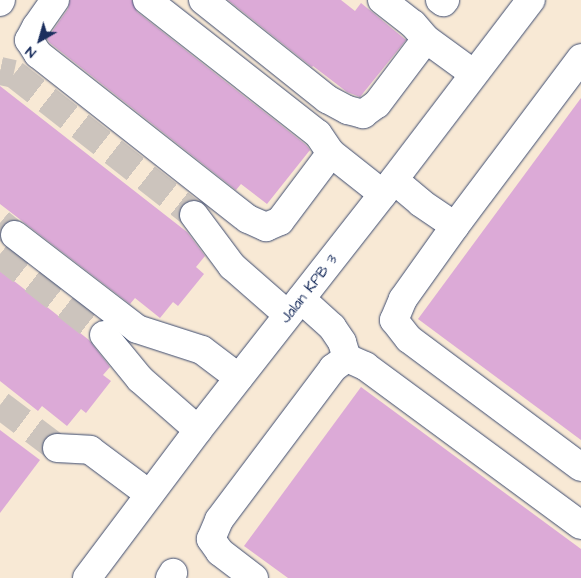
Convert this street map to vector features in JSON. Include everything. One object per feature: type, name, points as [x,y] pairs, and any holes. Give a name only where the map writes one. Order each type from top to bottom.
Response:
[{"type":"street","points":[[55,0],[29,40],[38,54],[248,219],[266,227],[280,221],[331,153]]},
{"type":"street","points":[[147,0],[318,134],[331,153],[389,187],[422,203],[455,226]]},
{"type":"street","points":[[203,0],[327,99],[348,110],[363,114],[377,104],[426,39]]},
{"type":"street","points":[[382,0],[413,24],[426,39],[474,74]]},
{"type":"street","points":[[440,0],[443,2],[445,0]]},
{"type":"street","name":"Jalan KPB 3","points":[[88,578],[198,430],[389,187],[531,0]]},
{"type":"street","points":[[581,58],[455,226],[403,299],[394,320],[409,339],[581,466]]},
{"type":"street","points":[[194,215],[232,266],[295,307],[332,327],[342,342],[347,358],[365,366],[581,524]]},
{"type":"street","points":[[15,235],[137,329],[202,350],[239,378]]},
{"type":"street","points":[[104,335],[140,379],[198,430]]},
{"type":"street","points":[[254,578],[220,552],[211,539],[219,520],[333,368],[347,358]]},
{"type":"street","points":[[57,448],[90,450],[149,494]]},
{"type":"building","points":[[70,0],[132,0],[137,12],[306,145],[310,150],[267,204],[241,184],[236,190],[50,43],[47,39],[68,9]]},
{"type":"building","points":[[228,0],[341,0],[355,11],[361,3],[406,40],[360,97],[347,92],[312,67]]},
{"type":"building","points":[[0,86],[187,232],[205,256],[196,267],[204,274],[178,306],[173,302],[160,318],[135,298],[130,304],[0,204]]},
{"type":"building","points":[[581,98],[581,440],[418,319]]},
{"type":"building","points":[[0,270],[89,340],[110,367],[103,375],[111,381],[86,413],[81,409],[67,426],[42,406],[38,411],[0,381]]},
{"type":"building","points":[[361,387],[581,549],[581,578],[288,578],[244,546]]},
{"type":"building","points":[[0,430],[40,460],[0,513]]},
{"type":"tunnel","points":[[0,71],[14,74],[194,215]]},
{"type":"tunnel","points":[[0,223],[15,235]]},
{"type":"tunnel","points":[[0,254],[104,335]]},
{"type":"tunnel","points":[[0,405],[57,448]]}]
